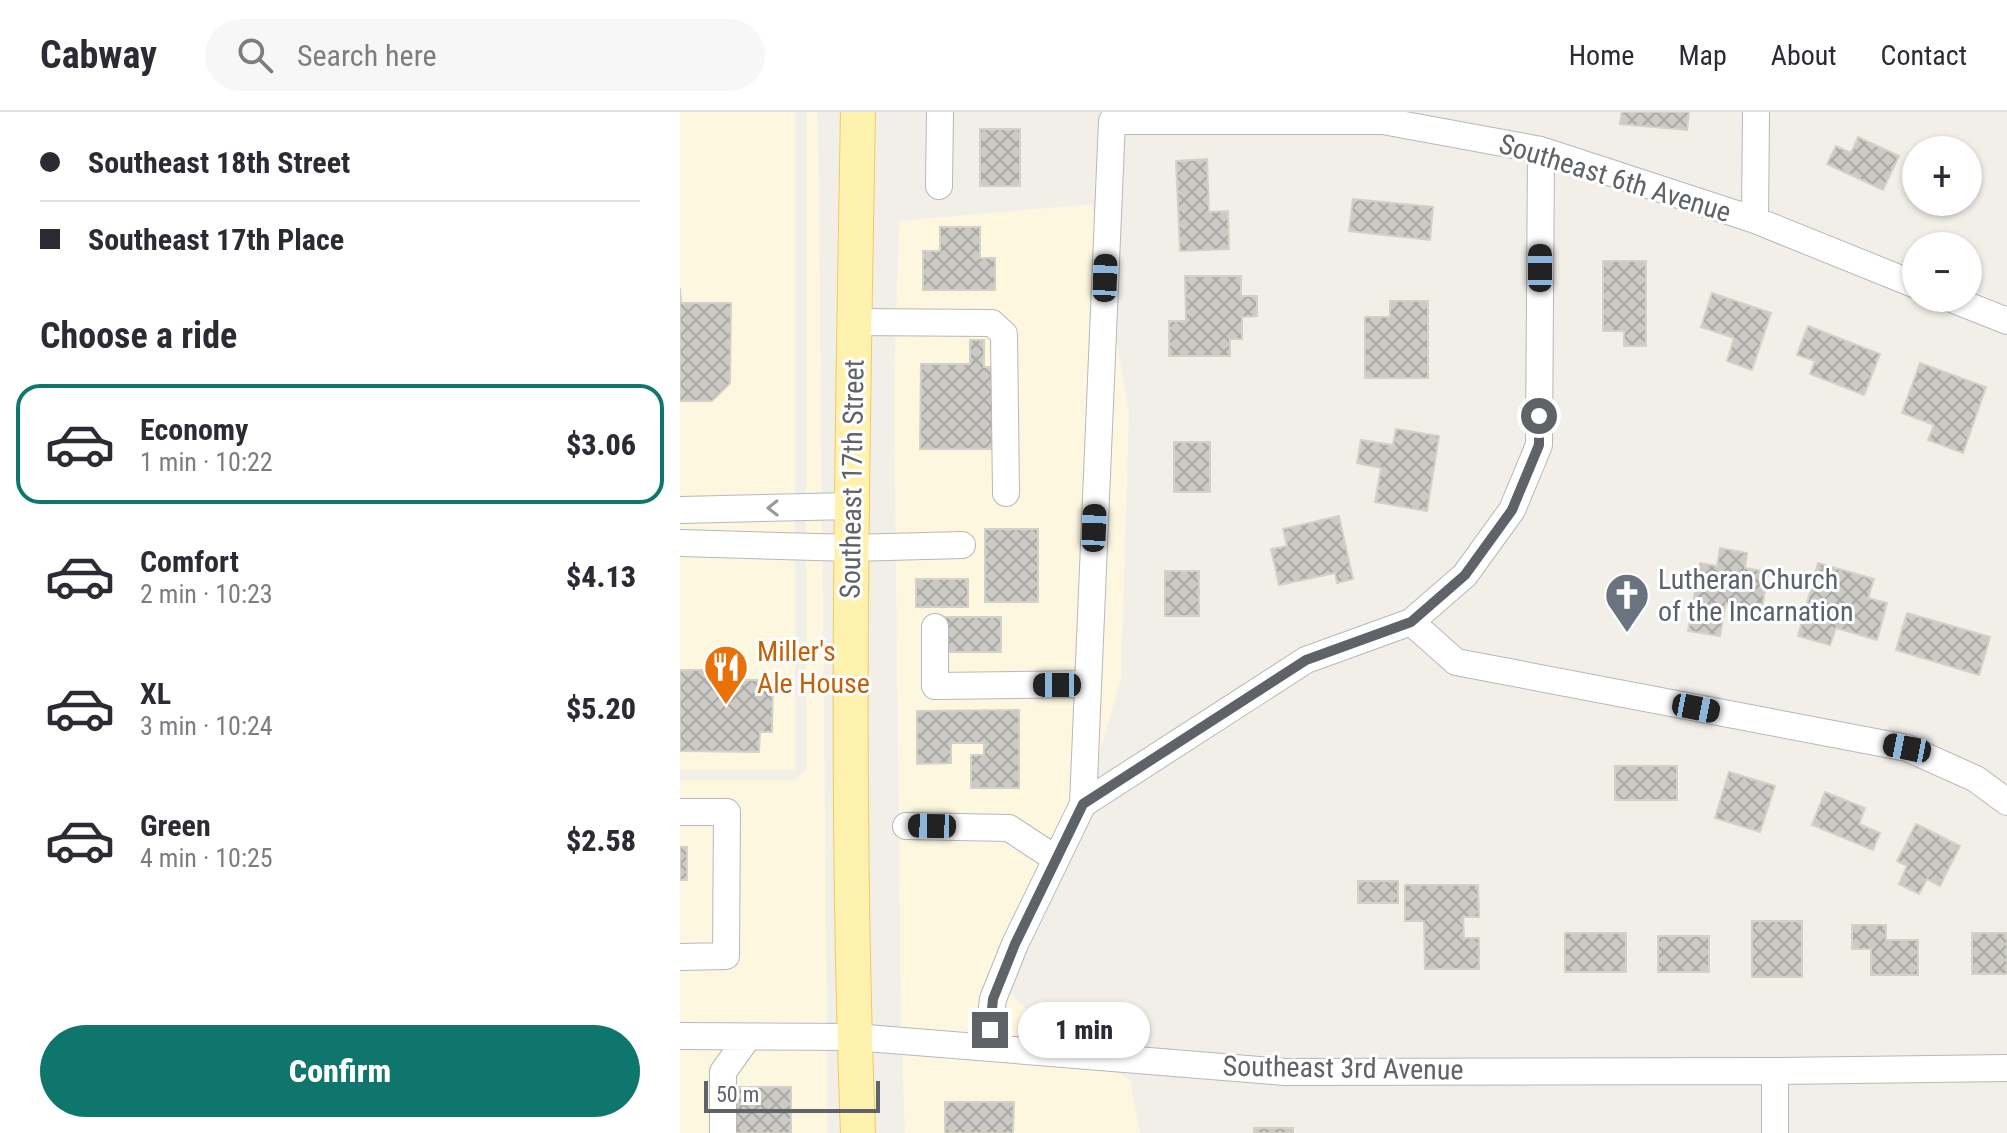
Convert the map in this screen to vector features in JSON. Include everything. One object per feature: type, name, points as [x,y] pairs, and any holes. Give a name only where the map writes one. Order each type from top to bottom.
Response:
[{"type":"main road","name":"Southeast 17th Street","points":[[858,112],[851,506],[854,1037],[858,1133]]},
{"type":"street","points":[[939,186],[940,112]]},
{"type":"street","points":[[1755,220],[1756,112]]},
{"type":"street","name":"Southeast 6th Avenue","points":[[1088,684],[1112,121],[1383,116],[1541,150],[1755,220],[1902,279]]},
{"type":"street","points":[[1083,804],[1306,660],[1411,622],[1465,575],[1512,510],[1539,445],[1541,150]]},
{"type":"street","points":[[1982,311],[2007,321]]},
{"type":"street","points":[[854,322],[992,323],[1004,334],[1006,493]]},
{"type":"street","points":[[680,510],[851,506]]},
{"type":"street","points":[[680,543],[851,548],[962,545]]},
{"type":"street","points":[[1411,622],[1456,662],[1907,748],[1976,779],[2007,802]]},
{"type":"street","points":[[935,627],[935,686],[1088,684],[1083,804],[1015,944],[993,999],[987,1047]]},
{"type":"street","points":[[680,812],[727,812],[726,956],[680,957]]},
{"type":"street","points":[[906,826],[1009,828],[1056,859]]},
{"type":"street","points":[[723,1133],[723,1072],[748,1037]]},
{"type":"street","name":"Southeast 3rd Avenue","points":[[682,1042],[748,1037],[854,1037],[1285,1072],[2007,1068]]},
{"type":"street","points":[[1775,1071],[1775,1133]]},
{"type":"shaded area","points":[[680,112],[795,112],[795,770],[680,770]]},
{"type":"shaded area","points":[[806,112],[818,112],[827,1025],[680,1024],[680,780],[795,780],[806,769]]},
{"type":"shaded area","points":[[1092,204],[1129,412],[1121,679],[1073,843],[1005,987],[1055,1040],[901,1028],[894,386],[899,221]]},
{"type":"shaded area","points":[[680,1048],[827,1049],[827,1133],[680,1133]]},
{"type":"shaded area","points":[[902,1052],[1109,1069],[1130,1080],[1140,1133],[905,1133]]},
{"type":"building","points":[[1622,112],[1689,112],[1687,130],[1620,124]]},
{"type":"building","points":[[980,129],[1020,129],[1020,186],[980,186]]},
{"type":"building","points":[[1858,137],[1899,156],[1883,190],[1827,164],[1836,146],[1851,153]]},
{"type":"building","points":[[1207,159],[1209,212],[1228,211],[1229,249],[1180,251],[1176,161]]},
{"type":"building","points":[[1353,199],[1433,207],[1430,240],[1349,231]]},
{"type":"building","points":[[940,227],[980,227],[980,258],[995,258],[995,290],[923,290],[923,251],[940,251]]},
{"type":"building","points":[[1603,261],[1646,261],[1646,346],[1624,346],[1624,331],[1603,331]]},
{"type":"building","points":[[1185,276],[1241,276],[1241,296],[1257,296],[1257,316],[1242,317],[1242,339],[1230,339],[1230,356],[1169,356],[1169,321],[1186,321]]},
{"type":"building","points":[[680,288],[681,303],[731,303],[730,383],[712,401],[680,401]]},
{"type":"building","points":[[1712,293],[1771,313],[1752,370],[1727,361],[1734,338],[1701,327]]},
{"type":"building","points":[[1390,301],[1428,301],[1428,378],[1365,378],[1365,317],[1390,317]]},
{"type":"building","points":[[1808,326],[1880,354],[1864,395],[1810,374],[1815,361],[1797,355]]},
{"type":"building","points":[[970,340],[984,340],[984,367],[993,367],[992,449],[920,449],[921,364],[970,364]]},
{"type":"building","points":[[1920,363],[1986,387],[1963,453],[1928,440],[1934,425],[1902,413]]},
{"type":"building","points":[[1396,429],[1439,436],[1427,511],[1375,502],[1381,468],[1357,463],[1361,440],[1393,445]]},
{"type":"building","points":[[1174,442],[1210,442],[1210,492],[1174,492]]},
{"type":"building","points":[[1339,516],[1353,579],[1337,583],[1335,573],[1279,585],[1271,549],[1287,546],[1283,529]]},
{"type":"building","points":[[985,529],[1038,529],[1038,602],[985,602]]},
{"type":"building","points":[[1720,548],[1747,553],[1745,568],[1768,572],[1762,609],[1726,603],[1720,636],[1688,631],[1700,563],[1717,566]]},
{"type":"building","points":[[1818,563],[1874,579],[1868,598],[1887,603],[1877,640],[1836,628],[1830,645],[1798,636]]},
{"type":"building","points":[[1165,571],[1199,571],[1199,616],[1165,616]]},
{"type":"building","points":[[916,579],[968,579],[968,607],[916,607]]},
{"type":"building","points":[[1907,613],[1990,637],[1979,675],[1896,650]]},
{"type":"building","points":[[945,617],[1001,617],[1001,652],[945,652]]},
{"type":"building","name":"Miller's Ale House","points":[[680,670],[720,670],[720,680],[773,680],[772,732],[760,732],[759,752],[680,751]]},
{"type":"building","points":[[1019,710],[1019,788],[971,788],[971,755],[984,755],[984,743],[951,743],[951,763],[917,764],[917,711]]},
{"type":"building","points":[[1615,766],[1677,766],[1677,800],[1615,800]]},
{"type":"building","points":[[1729,772],[1775,786],[1760,832],[1715,818]]},
{"type":"building","points":[[1825,792],[1865,808],[1859,824],[1880,833],[1873,850],[1812,825]]},
{"type":"building","points":[[1916,824],[1960,846],[1940,886],[1927,879],[1919,894],[1899,884],[1907,866],[1897,861]]},
{"type":"building","points":[[680,847],[687,847],[687,880],[680,880]]},
{"type":"building","points":[[1358,881],[1398,881],[1398,903],[1358,903]]},
{"type":"building","points":[[1405,885],[1478,885],[1479,917],[1463,917],[1464,938],[1479,938],[1479,969],[1425,969],[1424,921],[1405,921]]},
{"type":"building","points":[[1752,921],[1802,921],[1802,977],[1752,977]]},
{"type":"building","points":[[1852,925],[1886,925],[1886,940],[1918,940],[1918,975],[1871,975],[1871,949],[1852,949]]},
{"type":"building","points":[[1565,933],[1626,933],[1626,972],[1565,972]]},
{"type":"building","points":[[1972,933],[2007,933],[2007,974],[1972,974]]},
{"type":"building","points":[[1658,936],[1709,936],[1709,972],[1658,972]]},
{"type":"building","points":[[725,1087],[791,1087],[791,1133],[725,1133]]},
{"type":"building","points":[[945,1102],[1014,1102],[1013,1133],[945,1133]]},
{"type":"building","points":[[1254,1128],[1293,1128],[1293,1133],[1254,1133]]},
{"type":"place","name":"Lutheran Church of the Incarnation","points":[[1627,634]]},
{"type":"place","name":"Miller's Ale House","points":[[726,706]]},
{"type":"route","points":[[990,1030],[993,999],[1015,944],[1083,804],[1306,660],[1411,622],[1465,575],[1512,510],[1539,445],[1539,416]]}]
